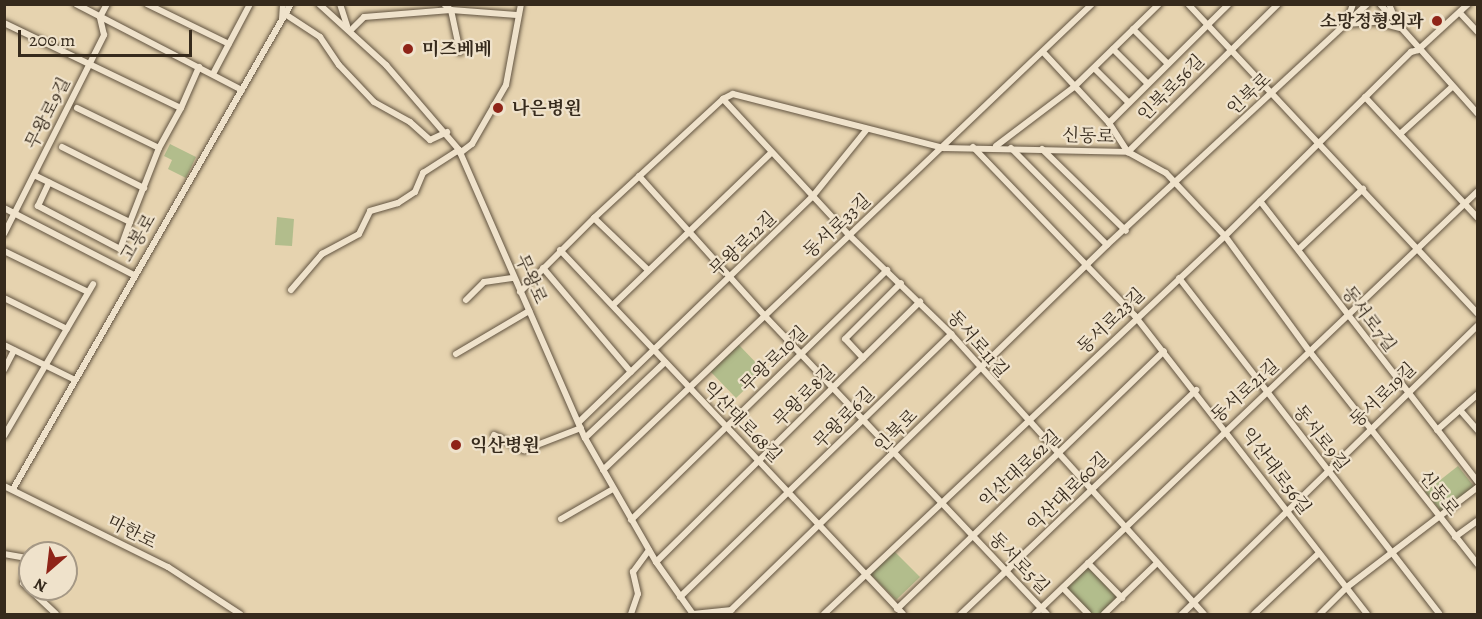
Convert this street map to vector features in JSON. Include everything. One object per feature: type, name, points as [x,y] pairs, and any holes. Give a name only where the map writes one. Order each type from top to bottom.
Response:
[{"type":"street","points":[[76,4],[242,90]]},
{"type":"street","name":"무왕로9길","points":[[4,234],[104,35],[100,17],[106,4]]},
{"type":"street","points":[[147,4],[229,45]]},
{"type":"street","points":[[213,74],[250,4]]},
{"type":"street","points":[[283,4],[283,17],[320,37],[339,66],[374,102],[410,122],[430,140],[447,132]]},
{"type":"street","name":"고봉로","points":[[13,489],[134,274],[291,4]]},
{"type":"street","name":"무왕로","points":[[319,4],[349,28],[447,132],[459,152],[585,438],[656,561],[693,614]]},
{"type":"street","points":[[340,4],[349,28],[364,17],[451,10],[517,15]]},
{"type":"street","points":[[444,4],[451,10],[460,52]]},
{"type":"street","points":[[291,290],[322,254],[359,234],[370,211],[406,198],[415,192],[423,173],[472,144],[506,86],[512,67],[517,15],[521,4]]},
{"type":"street","name":"동서로33길","points":[[603,470],[687,387],[1044,53],[1092,4]]},
{"type":"street","points":[[996,147],[1074,87],[1160,4]]},
{"type":"street","points":[[1188,4],[1419,248],[1478,314]]},
{"type":"street","points":[[1109,123],[1229,4]]},
{"type":"street","name":"인북로56길","points":[[1128,152],[1278,4]]},
{"type":"street","points":[[1353,4],[1346,24],[1377,22],[1399,28]]},
{"type":"street","name":"인북로","points":[[730,613],[1107,245],[1126,231],[1367,4]]},
{"type":"street","points":[[1380,4],[1418,50],[1477,112]]},
{"type":"street","points":[[1389,4],[1399,28]]},
{"type":"street","name":"동서로23길","points":[[824,615],[832,612],[865,576],[1136,316],[1225,236],[1411,51],[1418,50],[1468,4]]},
{"type":"street","points":[[1460,12],[1478,32]]},
{"type":"street","points":[[4,23],[181,108]]},
{"type":"street","points":[[1133,29],[1168,64]]},
{"type":"street","points":[[1113,49],[1148,84]]},
{"type":"street","points":[[1044,53],[1109,123],[1128,152]]},
{"type":"street","points":[[49,182],[38,206],[120,249],[159,148],[181,108],[199,67]]},
{"type":"street","points":[[1094,68],[1129,103]]},
{"type":"street","points":[[1400,134],[1452,87]]},
{"type":"street","name":"신동로","points":[[723,99],[733,94],[943,148],[1011,147],[1128,152],[1177,183],[1225,236],[1310,352],[1476,561]]},
{"type":"street","points":[[1365,96],[1478,218]]},
{"type":"street","points":[[520,292],[560,250],[723,99]]},
{"type":"street","name":"동서로11길","points":[[723,99],[770,154],[951,334],[979,368],[1204,615]]},
{"type":"street","points":[[77,108],[159,148]]},
{"type":"street","name":"무왕로12길","points":[[580,425],[631,372],[812,197],[867,129]]},
{"type":"street","points":[[62,147],[144,188]]},
{"type":"street","points":[[974,147],[1086,268]]},
{"type":"street","points":[[1011,147],[1107,245]]},
{"type":"street","points":[[1042,149],[1126,231]]},
{"type":"street","points":[[614,304],[770,154]]},
{"type":"street","points":[[34,175],[130,222]]},
{"type":"street","name":"동서로5길","points":[[639,177],[690,230],[764,315],[1047,615]]},
{"type":"street","points":[[1299,249],[1363,189]]},
{"type":"street","name":"동서로21길","points":[[1035,615],[1225,429],[1267,393],[1478,191]]},
{"type":"street","name":"동서로7길","points":[[1260,201],[1299,249],[1406,393],[1478,482]]},
{"type":"street","points":[[4,208],[134,274]]},
{"type":"street","points":[[594,218],[648,270]]},
{"type":"street","name":"익산대로68길","points":[[560,250],[614,304],[687,387],[903,615]]},
{"type":"street","points":[[4,251],[88,292]]},
{"type":"street","points":[[543,268],[631,372]]},
{"type":"street","name":"익산대로56길","points":[[1086,268],[1136,316],[1196,390],[1367,615]]},
{"type":"street","name":"무왕로10길","points":[[631,520],[887,270]]},
{"type":"street","points":[[466,300],[484,282],[514,278]]},
{"type":"street","name":"동서로9길","points":[[1179,278],[1440,615]]},
{"type":"street","points":[[863,358],[845,339],[901,283]]},
{"type":"street","points":[[4,435],[93,284]]},
{"type":"street","points":[[4,298],[67,329]]},
{"type":"street","name":"무왕로8길","points":[[656,561],[920,302]]},
{"type":"street","points":[[456,354],[529,311]]},
{"type":"street","name":"동서로19길","points":[[1182,615],[1327,470],[1478,325]]},
{"type":"street","name":"무왕로6길","points":[[680,597],[790,494],[951,334]]},
{"type":"street","points":[[4,345],[75,380]]},
{"type":"street","points":[[4,370],[14,350]]},
{"type":"street","name":"익산대로62길","points":[[897,609],[1164,351]]},
{"type":"street","points":[[585,438],[665,362]]},
{"type":"street","name":"익산대로60길","points":[[961,615],[1196,390]]},
{"type":"street","points":[[1437,430],[1478,394]]},
{"type":"street","points":[[1472,400],[1478,407]]},
{"type":"street","points":[[1460,410],[1478,431]]},
{"type":"street","points":[[494,435],[524,450],[580,425]]},
{"type":"street","name":"마한로","points":[[4,486],[168,567],[240,615]]},
{"type":"street","points":[[1320,615],[1347,587],[1478,488]]},
{"type":"street","points":[[561,519],[613,489]]},
{"type":"street","points":[[1455,537],[1478,520]]},
{"type":"street","points":[[631,615],[639,594],[633,572],[650,550]]},
{"type":"street","points":[[4,554],[27,558],[23,583],[56,615]]},
{"type":"street","points":[[1254,615],[1319,554]]},
{"type":"street","points":[[1088,563],[1122,598]]},
{"type":"street","points":[[1104,615],[1156,564]]},
{"type":"street","points":[[1063,588],[1088,615]]},
{"type":"street","points":[[693,614],[730,613]]},
{"type":"green space","points":[[170,144],[196,157],[186,178],[168,169],[172,160],[164,156]]},
{"type":"green space","points":[[277,217],[294,219],[292,246],[275,245]]},
{"type":"green space","points":[[737,343],[764,371],[736,398],[709,370]]},
{"type":"green space","points":[[1458,466],[1476,489],[1441,511],[1425,492]]},
{"type":"green space","points":[[894,551],[920,577],[896,600],[870,574]]},
{"type":"green space","points":[[1088,566],[1119,598],[1101,614],[1090,614],[1065,588]]},
{"type":"place","name":"소망정형외과","points":[[1437,21]]},
{"type":"place","name":"미즈베베","points":[[408,49]]},
{"type":"place","name":"나은병원","points":[[498,108]]},
{"type":"place","name":"익산병원","points":[[456,445]]}]
